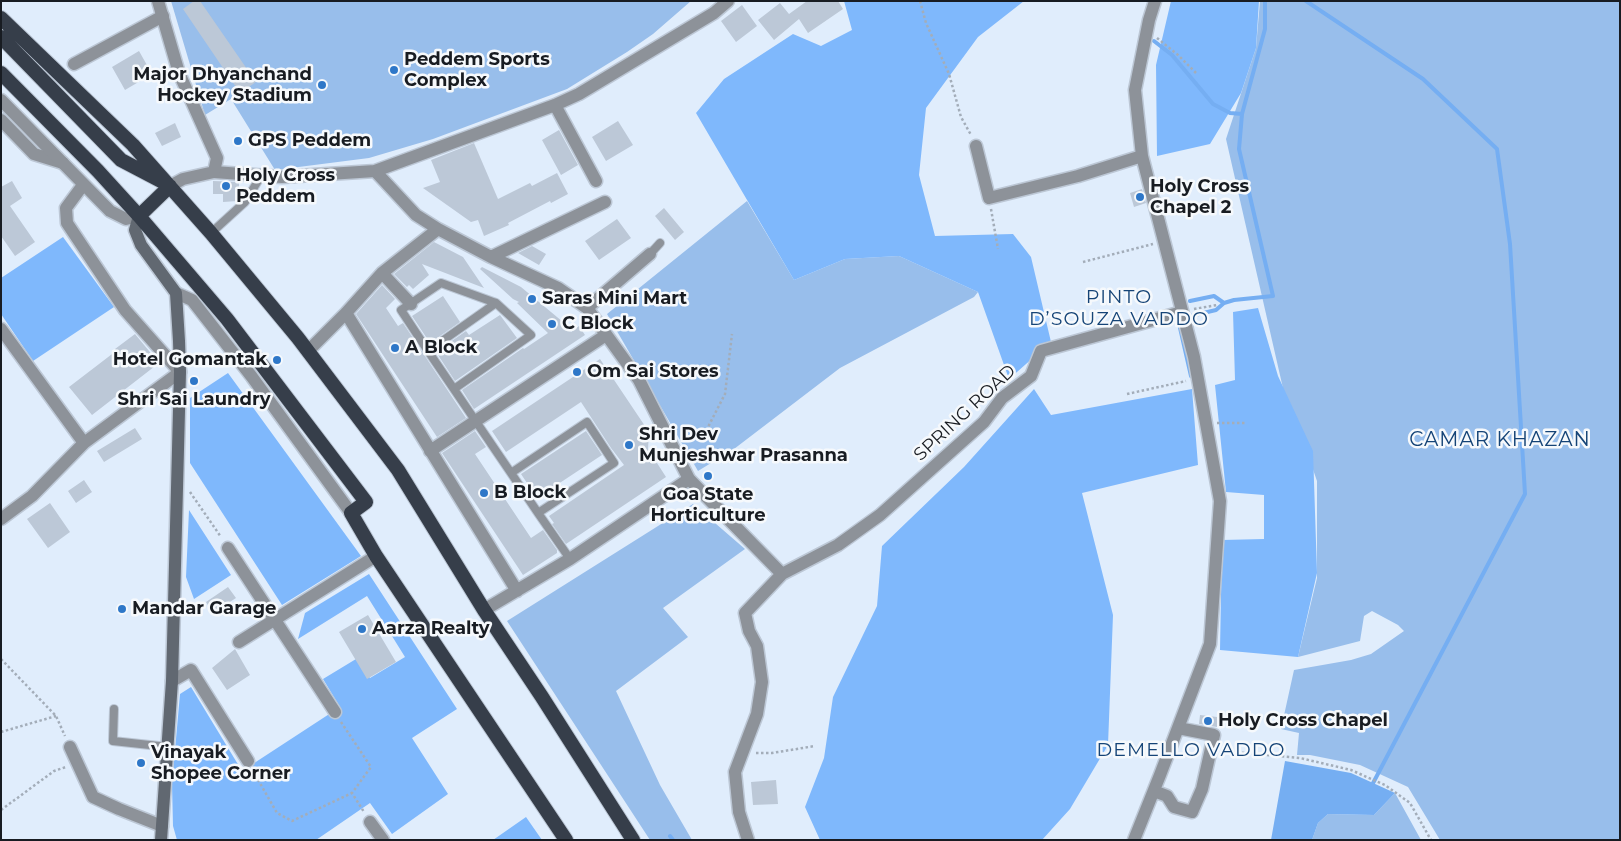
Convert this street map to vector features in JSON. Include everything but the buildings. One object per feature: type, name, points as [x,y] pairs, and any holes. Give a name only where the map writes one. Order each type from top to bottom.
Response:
[{"type":"highway","points":[[1,18],[133,145],[211,233],[308,350],[398,470],[484,610],[633,840]]},
{"type":"highway","points":[[1,37],[121,160],[170,186]]},
{"type":"highway","points":[[1,73],[98,171],[227,319],[366,502],[351,513],[376,556],[566,840]]},
{"type":"highway","points":[[139,216],[170,186]]},
{"type":"main road","points":[[139,216],[135,230],[141,245],[176,293],[180,372],[172,681],[160,840]]},
{"type":"street","points":[[158,1],[179,73],[216,158],[214,172]]},
{"type":"street","points":[[170,186],[183,179],[214,172],[282,177],[374,171],[555,105],[579,94],[714,13],[728,1]]},
{"type":"street","points":[[1134,840],[1210,644],[1220,501],[1194,357],[1142,156],[1135,90],[1155,1]]},
{"type":"street","points":[[74,64],[163,16]]},
{"type":"street","points":[[1,100],[110,211],[126,219],[139,216]]},
{"type":"street","points":[[555,105],[596,181]]},
{"type":"street","points":[[1,120],[34,154],[62,163]]},
{"type":"street","points":[[976,146],[989,198],[1078,176],[1142,156]]},
{"type":"street","points":[[374,171],[416,215],[491,257],[558,288],[587,308],[639,380],[689,479],[782,574],[745,613],[749,631],[757,646],[762,682],[757,714],[735,772],[739,812],[748,840]]},
{"type":"street","points":[[1,519],[32,496],[84,443],[180,372],[125,310],[67,223],[66,208],[83,184]]},
{"type":"street","points":[[491,257],[605,202]]},
{"type":"street","points":[[308,350],[346,314],[382,272],[438,229]]},
{"type":"street","points":[[587,308],[650,254]]},
{"type":"street","points":[[382,272],[410,304]]},
{"type":"street","points":[[176,293],[192,300],[252,377],[351,513]]},
{"type":"street","name":"SPRING ROAD","points":[[782,574],[838,545],[880,515],[984,422],[1002,398],[1031,376],[1041,351],[1181,309]]},
{"type":"street","points":[[346,314],[517,591]]},
{"type":"street","points":[[1,329],[84,443]]},
{"type":"street","points":[[430,451],[606,335]]},
{"type":"street","points":[[484,610],[570,559],[689,479]]},
{"type":"street","points":[[228,548],[335,712]]},
{"type":"street","points":[[239,642],[376,556]]},
{"type":"street","points":[[172,681],[191,670],[248,761]]},
{"type":"street","points":[[1154,792],[1167,796],[1174,807],[1192,812],[1202,789],[1214,735],[1178,728]]},
{"type":"street","points":[[70,747],[93,797],[162,826]]},
{"type":"street","points":[[370,822],[383,840]]},
{"type":"lane","points":[[211,233],[245,202],[261,176]]},
{"type":"lane","points":[[650,254],[660,243]]},
{"type":"lane","points":[[454,389],[531,335],[496,303],[441,283],[401,310],[454,389],[476,420],[538,513],[570,559]]},
{"type":"lane","points":[[428,350],[496,303]]},
{"type":"lane","points":[[511,473],[587,422],[614,463],[538,513]]},
{"type":"lane","points":[[114,709],[113,741],[168,747]]},
{"type":"path","points":[[920,1],[926,23],[949,74],[961,117],[976,146]]},
{"type":"path","points":[[1147,33],[1162,41],[1196,73]]},
{"type":"path","points":[[989,198],[998,249]]},
{"type":"path","points":[[1083,262],[1164,241]]},
{"type":"path","points":[[1181,309],[1217,304]]},
{"type":"path","points":[[670,442],[692,438],[707,429],[724,394],[732,334]]},
{"type":"path","points":[[1127,394],[1198,378]]},
{"type":"path","points":[[1206,422],[1247,423]]},
{"type":"path","points":[[177,475],[228,548]]},
{"type":"path","points":[[1,659],[56,716],[70,747]]},
{"type":"path","points":[[248,761],[277,813],[292,821],[352,793],[371,767],[335,712]]},
{"type":"path","points":[[1,732],[56,716]]},
{"type":"path","points":[[742,753],[772,753],[815,746]]},
{"type":"path","points":[[1211,750],[1300,758],[1351,770],[1385,785],[1410,803],[1431,840]]},
{"type":"path","points":[[1,810],[54,771],[78,764]]},
{"type":"path","points":[[352,793],[370,822]]},
{"type":"shaded area","name":"Peddem Sports Complex","points":[[171,1],[691,1],[653,34],[567,89],[433,139],[369,158],[275,170],[231,99],[205,115]]},
{"type":"shaded area","points":[[844,1],[1024,1],[978,37],[926,108],[919,175],[935,236],[1013,234],[1031,257],[1051,342],[1009,379],[978,292],[899,256],[845,259],[794,280],[696,113],[724,79],[793,34],[821,46],[852,30]]},
{"type":"shaded area","points":[[1171,1],[1259,1],[1256,48],[1241,93],[1210,144],[1157,156],[1156,65]]},
{"type":"shaded area","points":[[1260,1],[1620,1],[1620,840],[1440,840],[1408,787],[1360,765],[1310,755],[1297,755],[1299,733],[1281,729],[1294,670],[1351,660],[1371,654],[1404,631],[1398,625],[1372,611],[1364,616],[1360,641],[1298,657],[1317,578],[1317,481],[1290,403],[1285,397],[1226,139],[1256,48]]},
{"type":"shaded area","points":[[747,201],[794,280],[845,259],[899,256],[978,292],[974,297],[840,368],[734,449],[698,471],[607,314]]},
{"type":"shaded area","points":[[63,237],[114,307],[33,361],[1,314],[1,278]]},
{"type":"shaded area","points":[[1258,308],[1278,376],[1313,451],[1317,573],[1298,657],[1220,650],[1222,540],[1264,539],[1264,495],[1226,492],[1215,385],[1235,380],[1233,312]]},
{"type":"shaded area","points":[[228,373],[361,556],[282,605],[190,463],[190,398]]},
{"type":"shaded area","points":[[1034,389],[1051,415],[1192,389],[1198,465],[1082,493],[1113,615],[1108,745],[1070,809],[1042,840],[820,840],[805,807],[824,758],[833,697],[877,606],[882,546],[964,467]]},
{"type":"shaded area","points":[[693,504],[745,549],[663,608],[688,637],[616,691],[660,785],[692,840],[650,840],[507,621]]},
{"type":"shaded area","points":[[189,510],[231,575],[194,599],[186,577]]},
{"type":"shaded area","points":[[369,574],[457,709],[412,738],[448,794],[392,834],[370,803],[316,840],[177,840],[173,826],[172,784],[180,694],[191,687],[242,771],[340,707],[323,679],[356,659],[370,678],[405,657],[367,596],[298,639],[305,613]]},
{"type":"shaded area","points":[[1285,761],[1351,773],[1395,793],[1374,815],[1328,814],[1318,823],[1312,840],[1271,840]]},
{"type":"shaded area","points":[[1395,793],[1421,840],[1312,840],[1318,823],[1328,814],[1374,815]]},
{"type":"shaded area","points":[[526,817],[542,840],[493,840]]},
{"type":"waterway","points":[[1191,376],[1178,319],[1216,310],[1224,303],[1234,300],[1273,296],[1239,149],[1242,114],[1265,29],[1265,1]]},
{"type":"waterway","points":[[1306,1],[1423,79],[1497,149],[1510,244],[1525,494],[1371,787]]},
{"type":"waterway","points":[[1154,41],[1172,55],[1213,104],[1230,113],[1242,114]]},
{"type":"waterway","points":[[1190,301],[1214,296],[1224,303]]},
{"type":"waterway","points":[[670,836],[673,840]]},
{"type":"place","name":"Peddem Sports Complex","points":[[394,70]]},
{"type":"place","name":"Major Dhyanchand Hockey Stadium","points":[[322,85]]},
{"type":"place","name":"GPS Peddem","points":[[238,141]]},
{"type":"place","name":"Holy Cross Peddem","points":[[226,186]]},
{"type":"place","name":"Holy Cross Chapel 2","points":[[1140,197]]},
{"type":"place","name":"Saras Mini Mart","points":[[532,299]]},
{"type":"place","name":"C Block","points":[[552,324]]},
{"type":"place","name":"A Block","points":[[395,348]]},
{"type":"place","name":"Hotel Gomantak","points":[[277,360]]},
{"type":"place","name":"Om Sai Stores","points":[[577,372]]},
{"type":"place","name":"Shri Sai Laundry","points":[[194,381]]},
{"type":"place","name":"Shri Dev Munjeshwar Prasanna","points":[[629,445]]},
{"type":"place","name":"Goa State Horticulture","points":[[708,476]]},
{"type":"place","name":"B Block","points":[[484,493]]},
{"type":"place","name":"Mandar Garage","points":[[122,609]]},
{"type":"place","name":"Aarza Realty","points":[[362,629]]},
{"type":"place","name":"Holy Cross Chapel","points":[[1208,721]]},
{"type":"place","name":"Vinayak Shopee Corner","points":[[141,763]]},
{"type":"district","name":"PINTO D’SOUZA VADDO","points":[[1119,308]]},
{"type":"district","name":"CAMAR KHAZAN","points":[[1500,440]]},
{"type":"district","name":"DEMELLO VADDO","points":[[1191,750]]}]
